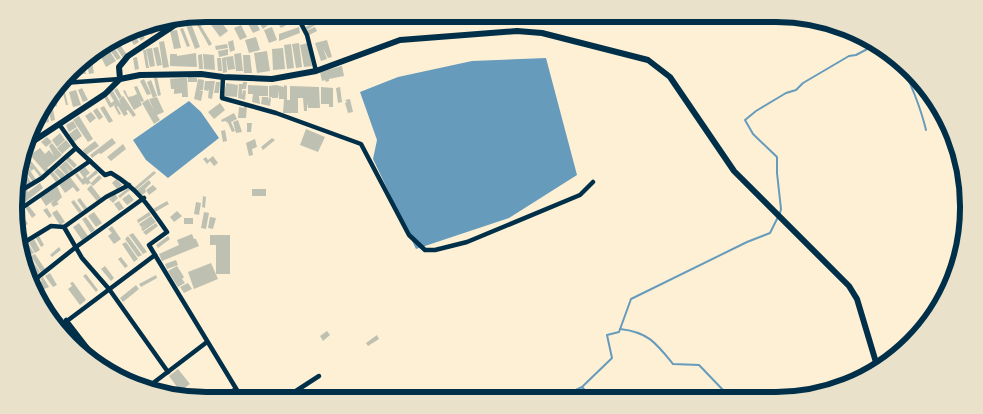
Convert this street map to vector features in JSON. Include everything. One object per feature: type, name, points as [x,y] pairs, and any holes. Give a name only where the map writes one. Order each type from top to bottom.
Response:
[{"type":"main road","points":[[120,78],[119,67],[128,56],[174,25]]},
{"type":"main road","points":[[36,139],[105,94],[120,78],[140,75],[201,74],[272,79],[316,71],[400,40],[516,31],[542,33],[648,60],[670,77],[734,171],[849,286],[857,299],[876,362]]},
{"type":"street","points":[[300,22],[307,35],[316,71]]},
{"type":"street","points":[[223,77],[222,98],[276,113],[361,144],[409,235],[425,250],[435,250],[467,242],[580,195],[593,182]]},
{"type":"street","points":[[72,81],[120,78]]},
{"type":"street","points":[[58,124],[76,148],[105,175],[110,173],[129,185],[144,198],[167,232],[149,245],[238,392]]},
{"type":"street","points":[[23,189],[42,178],[76,148]]},
{"type":"street","points":[[22,208],[90,161]]},
{"type":"street","points":[[26,241],[51,226],[64,227],[106,198],[129,185]]},
{"type":"street","points":[[37,278],[144,198]]},
{"type":"street","points":[[64,227],[82,258],[109,289],[168,372]]},
{"type":"street","points":[[63,323],[155,255]]},
{"type":"street","points":[[66,320],[87,348]]},
{"type":"street","points":[[153,383],[207,342]]},
{"type":"street","points":[[294,392],[319,376]]},
{"type":"street","points":[[231,392],[236,389]]},
{"type":"water","points":[[546,58],[577,175],[509,218],[416,249],[373,159],[377,140],[360,92],[398,77],[472,61]]},
{"type":"water","points":[[189,101],[201,112],[219,138],[168,178],[146,160],[133,140]]},
{"type":"building","points":[[209,22],[221,22],[228,31],[220,37]]},
{"type":"building","points":[[256,22],[260,30],[253,33],[248,24]]},
{"type":"building","points":[[259,22],[266,22],[268,25],[263,29]]},
{"type":"building","points":[[285,22],[292,22],[281,28],[279,25]]},
{"type":"building","points":[[315,22],[320,22],[307,30],[305,27]]},
{"type":"building","points":[[191,23],[200,47],[195,49],[186,25]]},
{"type":"building","points":[[196,23],[199,23],[212,44],[209,46]]},
{"type":"building","points":[[241,25],[247,37],[240,40],[234,28]]},
{"type":"building","points":[[272,27],[277,40],[269,43],[264,30]]},
{"type":"building","points":[[299,27],[300,33],[279,41],[279,34]]},
{"type":"building","points":[[315,27],[317,31],[309,35],[306,31]]},
{"type":"building","points":[[183,28],[190,46],[187,47],[180,29]]},
{"type":"building","points":[[157,30],[158,31],[151,35],[149,32]]},
{"type":"building","points":[[177,30],[181,48],[174,49],[170,31]]},
{"type":"building","points":[[142,34],[145,38],[141,41],[138,36]]},
{"type":"building","points":[[136,37],[139,42],[134,45],[130,40]]},
{"type":"building","points":[[256,37],[260,50],[249,53],[245,40]]},
{"type":"building","points":[[233,40],[235,50],[230,52],[228,42]]},
{"type":"building","points":[[327,40],[332,57],[328,58],[323,48],[327,59],[321,61],[315,43]]},
{"type":"building","points":[[164,41],[169,67],[163,68],[159,42]]},
{"type":"building","points":[[299,43],[302,67],[296,68],[292,44]]},
{"type":"building","points":[[308,43],[312,66],[304,67],[300,45]]},
{"type":"building","points":[[120,44],[127,55],[123,58],[116,47]]},
{"type":"building","points":[[227,44],[228,48],[216,50],[215,46]]},
{"type":"building","points":[[291,44],[294,68],[287,69],[284,45]]},
{"type":"building","points":[[114,47],[121,58],[117,60],[110,50]]},
{"type":"building","points":[[158,47],[162,65],[157,66],[153,48]]},
{"type":"building","points":[[152,48],[155,66],[150,67],[146,49]]},
{"type":"building","points":[[283,48],[285,69],[273,70],[272,49]]},
{"type":"building","points":[[228,49],[228,55],[219,57],[218,51]]},
{"type":"building","points":[[143,50],[146,50],[149,68],[146,68]]},
{"type":"building","points":[[109,51],[116,61],[106,67],[101,57]]},
{"type":"building","points":[[267,51],[270,71],[257,73],[254,53]]},
{"type":"building","points":[[196,53],[197,67],[170,66],[170,54],[177,54],[177,56]]},
{"type":"building","points":[[241,53],[243,71],[236,71],[234,54]]},
{"type":"building","points":[[202,54],[203,69],[199,69],[198,55]]},
{"type":"building","points":[[203,54],[214,55],[215,70],[204,69]]},
{"type":"building","points":[[243,55],[250,55],[252,73],[244,73]]},
{"type":"building","points":[[233,56],[235,69],[228,70],[226,57]]},
{"type":"building","points":[[137,57],[139,69],[135,70],[133,58]]},
{"type":"building","points":[[226,57],[227,72],[223,73],[222,58]]},
{"type":"building","points":[[217,58],[221,58],[222,71],[218,71]]},
{"type":"building","points":[[92,63],[94,73],[89,74],[88,66]]},
{"type":"building","points":[[342,66],[344,76],[329,79],[326,82],[325,80],[322,81],[320,72]]},
{"type":"building","points":[[85,68],[86,74],[80,74]]},
{"type":"building","points":[[157,77],[161,95],[158,96],[154,78]]},
{"type":"building","points":[[188,77],[197,78],[197,82],[188,82]]},
{"type":"building","points":[[187,78],[188,97],[182,97],[182,93],[174,94],[174,89],[171,89],[170,79]]},
{"type":"building","points":[[144,79],[151,94],[147,95],[140,81]]},
{"type":"building","points":[[198,79],[204,80],[203,90],[199,90],[203,91],[201,101],[194,99]]},
{"type":"building","points":[[151,80],[157,96],[153,98],[147,82]]},
{"type":"building","points":[[205,81],[215,81],[212,99],[208,98],[209,89],[208,91],[204,90]]},
{"type":"building","points":[[216,82],[220,82],[219,93],[214,93]]},
{"type":"building","points":[[243,82],[247,82],[246,89],[242,89],[242,95],[243,90],[246,91],[245,100],[238,98],[239,84],[243,84]]},
{"type":"building","points":[[226,83],[238,85],[237,97],[224,96]]},
{"type":"building","points":[[248,85],[268,86],[268,96],[259,96],[260,104],[252,102],[253,94],[248,94]]},
{"type":"building","points":[[137,86],[144,101],[141,102],[139,99],[142,105],[134,110],[123,91],[125,90],[128,97],[133,96],[137,94],[134,87]]},
{"type":"building","points":[[269,86],[287,86],[287,100],[290,100],[290,86],[319,87],[320,108],[308,108],[307,102],[307,111],[304,111],[303,98],[298,98],[298,113],[283,113],[284,99],[279,99],[279,90],[278,98],[269,97]]},
{"type":"building","points":[[321,87],[333,88],[333,107],[329,107],[329,104],[321,104]]},
{"type":"building","points":[[340,87],[342,102],[338,103],[336,88]]},
{"type":"building","points":[[82,88],[88,100],[83,102],[78,90]]},
{"type":"building","points":[[117,88],[122,97],[119,99],[114,90]]},
{"type":"building","points":[[64,90],[68,105],[66,105],[63,92]]},
{"type":"building","points":[[76,90],[81,105],[73,107],[69,92]]},
{"type":"building","points":[[113,91],[121,105],[119,100],[123,96],[136,115],[133,117],[128,110],[126,111],[128,114],[124,116],[118,106],[121,114],[119,115],[114,106],[116,104],[110,108],[104,97],[107,96],[111,103],[114,101],[109,93]]},
{"type":"building","points":[[157,97],[164,112],[157,115],[160,120],[154,124],[142,103],[148,99],[154,110],[149,99]]},
{"type":"building","points":[[262,97],[268,97],[268,101],[269,97],[271,98],[270,106],[261,104]]},
{"type":"building","points":[[350,99],[353,112],[348,113],[345,100]]},
{"type":"building","points":[[220,103],[225,110],[214,119],[208,112]]},
{"type":"building","points":[[52,106],[55,120],[51,121],[49,112]]},
{"type":"building","points":[[104,106],[113,121],[109,123],[100,108]]},
{"type":"building","points":[[244,106],[247,106],[246,118],[238,118],[239,107],[244,108]]},
{"type":"building","points":[[97,108],[103,117],[99,120],[93,111]]},
{"type":"building","points":[[91,112],[96,118],[90,123],[85,116]]},
{"type":"building","points":[[234,113],[237,119],[231,122],[235,131],[232,132],[228,123],[221,120]]},
{"type":"building","points":[[48,114],[49,122],[45,123],[44,120]]},
{"type":"building","points":[[79,116],[93,139],[88,142],[73,120]]},
{"type":"building","points":[[238,120],[242,132],[236,133],[233,122]]},
{"type":"building","points":[[73,121],[77,127],[69,132],[66,125]]},
{"type":"building","points":[[247,123],[252,123],[251,132],[247,132]]},
{"type":"building","points":[[77,128],[82,136],[74,142],[69,134]]},
{"type":"building","points":[[306,129],[325,137],[318,152],[300,145]]},
{"type":"building","points":[[225,130],[227,141],[223,142],[221,131]]},
{"type":"building","points":[[60,133],[65,140],[57,147],[52,140]]},
{"type":"building","points":[[47,137],[52,142],[46,147],[41,142]]},
{"type":"building","points":[[112,138],[116,143],[92,158],[90,155]]},
{"type":"building","points":[[272,138],[275,140],[263,150],[261,147]]},
{"type":"building","points":[[255,139],[257,147],[252,149],[253,155],[249,156],[246,143]]},
{"type":"building","points":[[66,140],[71,146],[62,154],[57,148]]},
{"type":"building","points":[[95,141],[99,146],[86,155],[83,150]]},
{"type":"building","points":[[52,143],[62,155],[47,168],[49,170],[46,173],[30,155],[40,148],[45,154],[49,150],[54,156],[49,146]]},
{"type":"building","points":[[123,144],[126,149],[111,161],[107,157]]},
{"type":"building","points":[[213,156],[218,163],[214,166],[210,161],[207,164],[203,159],[206,157],[208,160]]},
{"type":"building","points":[[69,157],[77,165],[74,168],[66,160]]},
{"type":"building","points":[[29,159],[42,175],[40,177],[34,169],[31,171],[29,167],[31,165],[28,162]]},
{"type":"building","points":[[66,161],[73,169],[70,172],[65,166],[69,172],[66,175],[59,167]]},
{"type":"building","points":[[85,167],[90,173],[86,176],[87,178],[96,170],[98,173],[89,180],[91,183],[99,175],[102,178],[93,186],[90,183],[83,185],[75,175],[77,173],[82,179],[84,178],[79,171]]},
{"type":"building","points":[[27,168],[36,180],[33,182],[26,172]]},
{"type":"building","points":[[58,168],[65,175],[61,179],[54,172]]},
{"type":"building","points":[[154,171],[156,173],[136,190],[134,188]]},
{"type":"building","points":[[53,172],[59,179],[56,182],[50,174]]},
{"type":"building","points":[[26,174],[31,182],[25,186],[24,184]]},
{"type":"building","points":[[70,177],[80,190],[77,192],[73,187],[65,193],[59,184]]},
{"type":"building","points":[[116,179],[122,185],[117,189],[112,183]]},
{"type":"building","points":[[149,180],[151,183],[142,195],[137,190]]},
{"type":"building","points":[[40,183],[43,188],[24,203],[23,190],[26,188],[28,192]]},
{"type":"building","points":[[91,185],[101,198],[97,201],[87,189]]},
{"type":"building","points":[[153,185],[157,189],[149,195],[146,190]]},
{"type":"building","points":[[57,186],[62,197],[57,202],[59,204],[53,207],[51,203],[55,199],[46,206],[40,197]]},
{"type":"building","points":[[128,188],[130,190],[120,198],[118,196]]},
{"type":"building","points":[[252,189],[266,189],[266,196],[252,196]]},
{"type":"building","points":[[115,194],[118,198],[113,203],[109,199]]},
{"type":"building","points":[[129,194],[134,200],[127,205],[122,199]]},
{"type":"building","points":[[203,196],[206,197],[205,208],[202,207]]},
{"type":"building","points":[[80,198],[88,209],[85,211],[77,200]]},
{"type":"building","points":[[74,200],[82,211],[79,213],[71,202]]},
{"type":"building","points":[[119,201],[124,208],[119,211],[114,204]]},
{"type":"building","points":[[167,201],[169,204],[155,212],[153,209]]},
{"type":"building","points":[[196,202],[201,203],[199,215],[194,214]]},
{"type":"building","points":[[28,205],[36,215],[32,218],[25,207]]},
{"type":"building","points":[[47,208],[52,216],[49,218],[43,210]]},
{"type":"building","points":[[57,210],[65,222],[60,225],[52,213]]},
{"type":"building","points":[[177,211],[182,216],[174,222],[170,217]]},
{"type":"building","points":[[94,212],[102,223],[96,227],[88,216]]},
{"type":"building","points":[[149,212],[151,215],[138,223],[137,220]]},
{"type":"building","points":[[204,212],[209,213],[206,229],[201,228]]},
{"type":"building","points":[[23,214],[28,224],[24,225]]},
{"type":"building","points":[[151,216],[156,222],[143,231],[141,229],[149,223],[142,228],[139,224]]},
{"type":"building","points":[[86,217],[95,230],[91,233],[82,219]]},
{"type":"building","points":[[210,217],[216,218],[213,229],[208,228]]},
{"type":"building","points":[[184,218],[193,218],[193,224],[184,224]]},
{"type":"building","points":[[79,223],[88,236],[82,240],[73,227]]},
{"type":"building","points":[[156,223],[158,226],[146,235],[143,232]]},
{"type":"building","points":[[112,226],[121,239],[114,244],[108,236],[112,233],[108,229]]},
{"type":"building","points":[[133,233],[147,252],[143,254],[129,235]]},
{"type":"building","points":[[192,234],[199,246],[162,261],[159,254],[179,245],[177,240]]},
{"type":"building","points":[[210,235],[230,235],[230,274],[216,274],[216,245],[210,245]]},
{"type":"building","points":[[39,236],[44,245],[41,247],[36,238]]},
{"type":"building","points":[[128,236],[142,255],[138,257],[125,239]]},
{"type":"building","points":[[168,236],[170,239],[158,248],[156,245]]},
{"type":"building","points":[[34,239],[40,250],[35,253],[29,243]]},
{"type":"building","points":[[126,242],[138,259],[134,262],[122,244]]},
{"type":"building","points":[[28,243],[34,253],[29,256],[29,255],[26,244]]},
{"type":"building","points":[[59,247],[61,250],[52,257],[50,255]]},
{"type":"building","points":[[35,254],[45,269],[41,272],[31,256]]},
{"type":"building","points":[[30,257],[40,272],[36,275],[32,266]]},
{"type":"building","points":[[121,257],[128,266],[125,268],[118,259]]},
{"type":"building","points":[[176,260],[178,265],[167,269],[165,264]]},
{"type":"building","points":[[211,263],[218,279],[194,289],[188,272]]},
{"type":"building","points":[[105,266],[114,278],[111,281],[101,269]]},
{"type":"building","points":[[177,266],[184,277],[182,279],[185,283],[178,287],[168,271]]},
{"type":"building","points":[[50,273],[57,285],[53,287],[45,276]]},
{"type":"building","points":[[86,274],[98,290],[96,292],[83,276]]},
{"type":"building","points":[[156,275],[157,278],[141,287],[139,284]]},
{"type":"building","points":[[43,277],[49,287],[42,290],[39,283],[42,281],[40,279]]},
{"type":"building","points":[[73,282],[86,300],[80,305],[68,289],[72,286],[70,283]]},
{"type":"building","points":[[188,283],[192,289],[184,293],[180,287]]},
{"type":"building","points":[[136,285],[139,289],[123,302],[120,298]]},
{"type":"building","points":[[327,331],[330,335],[323,341],[320,336]]},
{"type":"building","points":[[377,335],[379,339],[368,346],[366,343]]},
{"type":"building","points":[[178,369],[190,384],[182,390],[179,389],[169,376]]},
{"type":"waterway","points":[[780,213],[777,157],[753,134],[745,120],[756,111],[786,93],[796,90],[803,83],[849,56],[856,55],[869,48]]},
{"type":"waterway","points":[[907,78],[926,130]]},
{"type":"waterway","points":[[572,392],[582,387],[612,358],[607,335],[619,332],[631,299],[747,242],[770,233],[778,217]]},
{"type":"waterway","points":[[620,329],[645,336],[673,364],[699,365],[724,392]]},
{"type":"waterway","points":[[582,387],[586,392]]}]
